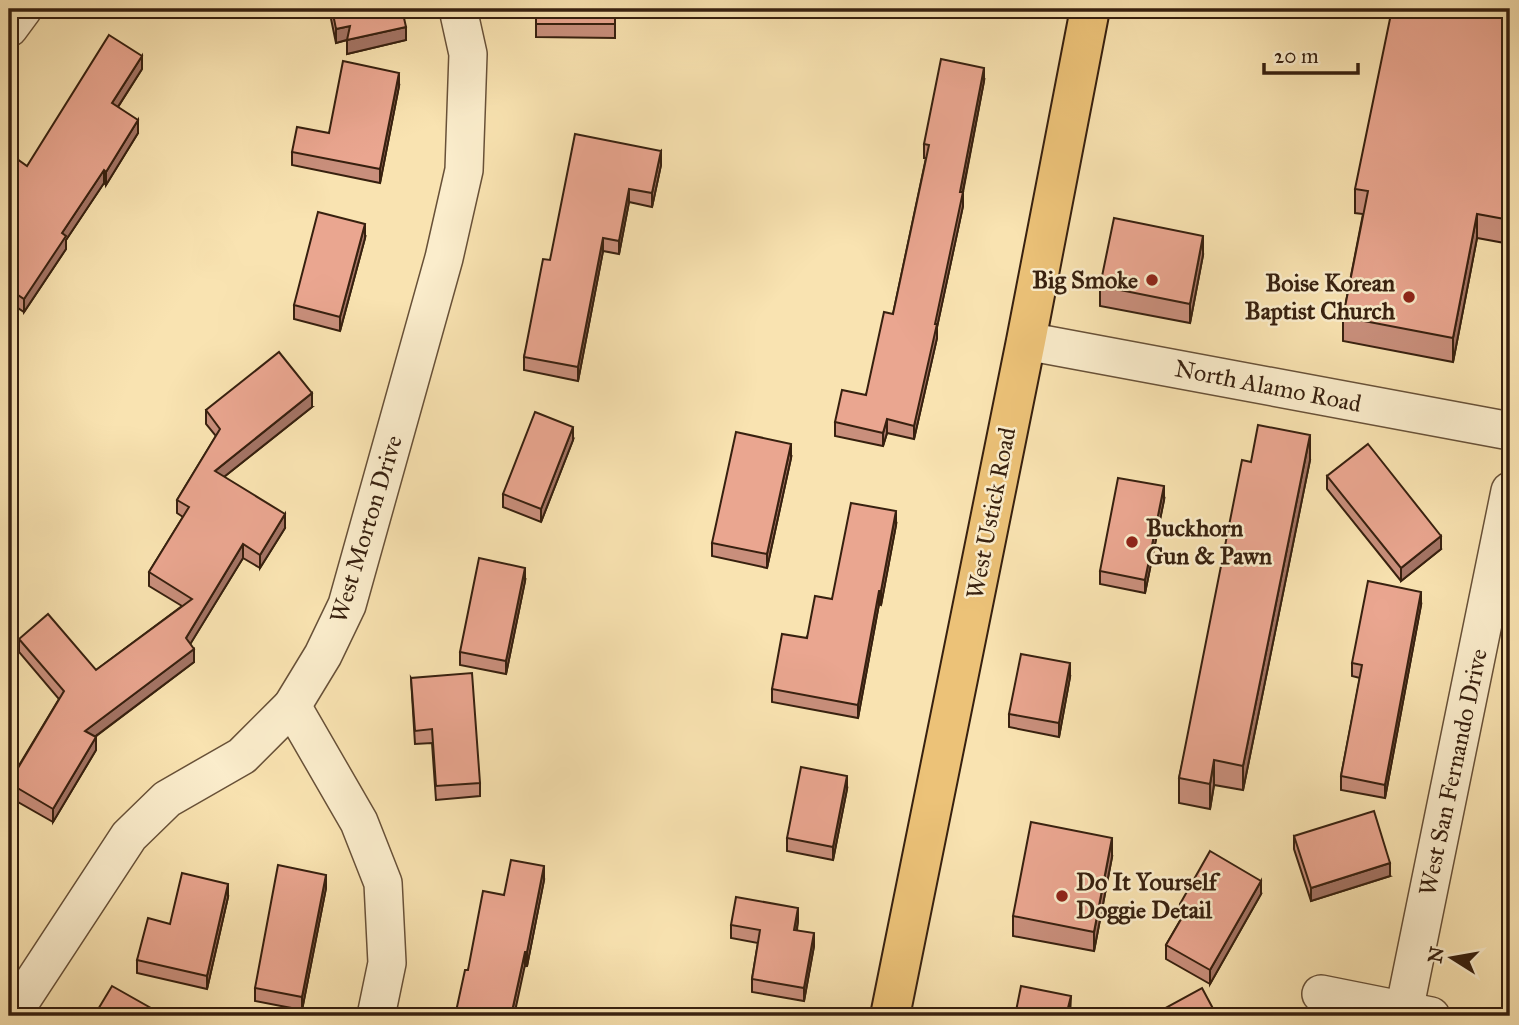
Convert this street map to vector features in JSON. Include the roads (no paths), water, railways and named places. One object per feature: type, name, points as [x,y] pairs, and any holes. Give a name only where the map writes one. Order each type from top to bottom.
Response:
[{"type":"main road","name":"West Ustick Road","points":[[890,1016],[1090,9]]},
{"type":"street","points":[[9,28],[23,9]]},
{"type":"street","name":"West Morton Drive","points":[[11,1016],[129,836],[167,799],[242,756],[292,706],[323,655],[348,605],[444,258],[464,170],[468,54],[458,9]]},
{"type":"street","name":"North Alamo Road","points":[[1026,341],[1510,431]]},
{"type":"street","name":"West San Fernando Drive","points":[[1321,994],[1418,1014],[1510,491]]},
{"type":"street","points":[[292,706],[359,822],[383,883],[387,963],[376,1016]]},
{"type":"place","name":"Big Smoke","points":[[1152,280]]},
{"type":"place","name":"Boise Korean Baptist Church","points":[[1409,297]]},
{"type":"place","name":"Buckhorn Gun & Pawn","points":[[1132,542]]},
{"type":"place","name":"Do It Yourself Doggie Detail","points":[[1062,896]]}]
